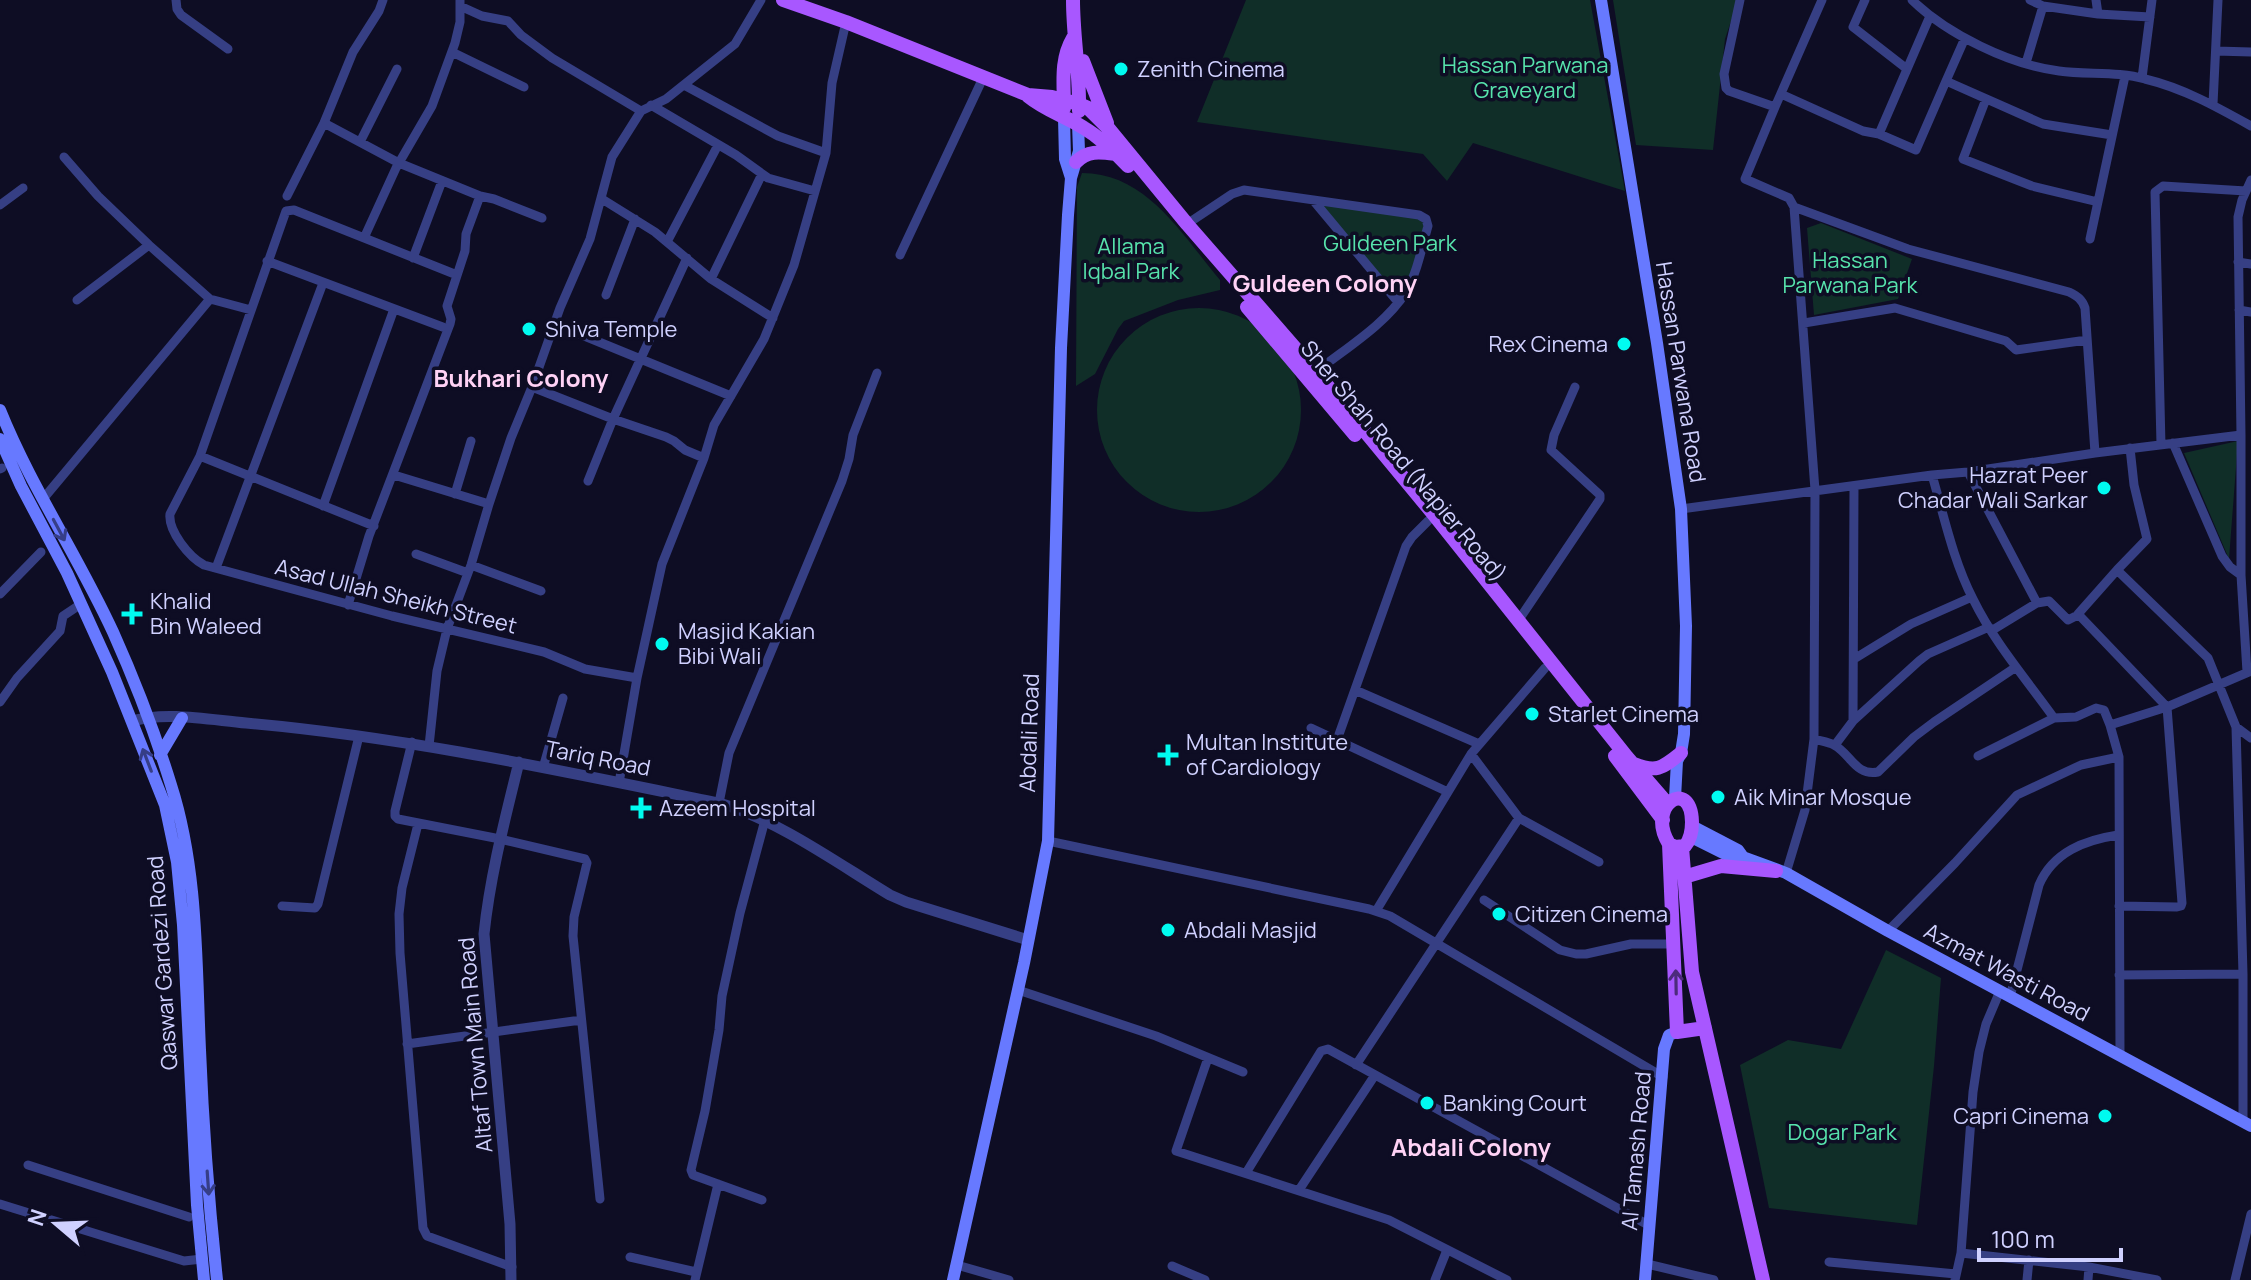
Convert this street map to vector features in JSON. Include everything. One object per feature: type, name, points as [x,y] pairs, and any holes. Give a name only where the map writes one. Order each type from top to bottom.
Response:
[{"type":"main road","points":[[783,0],[1028,95],[1050,111],[1094,134],[1138,171]]},
{"type":"main road","name":"Abdali Road","points":[[953,1280],[1048,841],[1061,348],[1071,178],[1079,151],[1078,55],[1073,38],[1073,0]]},
{"type":"main road","name":"Hassan Parwana Road","points":[[1601,0],[1681,509],[1686,626],[1681,753],[1684,761],[1674,800]]},
{"type":"main road","points":[[1073,38],[1109,129]]},
{"type":"main road","name":"Abdali Road","points":[[1071,178],[1065,159],[1064,60],[1073,38]]},
{"type":"main road","points":[[1028,95],[1052,97],[1088,108],[1109,129],[1138,171]]},
{"type":"main road","points":[[1076,162],[1091,153],[1116,155]]},
{"type":"main road","name":"Sher Shah Road (Napier Road)","points":[[1138,171],[1187,224],[1545,668],[1627,761]]},
{"type":"main road","name":"Sher Shah Road (Napier Road)","points":[[1138,171],[1278,337],[1316,372],[1518,621],[1627,761],[1633,780],[1663,820]]},
{"type":"main road","points":[[0,410],[9,433],[112,630],[147,716],[171,786],[185,840],[192,897],[206,1156],[217,1280]]},
{"type":"main road","name":"Qaswar Gardezi Road","points":[[0,439],[81,604],[165,805],[177,862],[183,925],[197,1205],[204,1280]]},
{"type":"main road","points":[[160,755],[182,718]]},
{"type":"main road","points":[[1627,761],[1654,770],[1681,753]]},
{"type":"main road","points":[[1627,761],[1674,800],[1690,809],[1684,838],[1675,944],[1677,1032],[1705,1028]]},
{"type":"main road","points":[[1674,800],[1663,820],[1665,837],[1684,838]]},
{"type":"main road","points":[[1684,838],[1690,956],[1763,1280]]},
{"type":"main road","name":"Azmat Wasti Road","points":[[1684,838],[1738,850],[1743,857],[1781,872],[2247,1124]]},
{"type":"main road","points":[[1684,877],[1721,866],[1781,872]]},
{"type":"main road","name":"Al Tamash Road","points":[[1645,1280],[1666,1040],[1677,1032]]},
{"type":"street","points":[[176,0],[181,15],[228,49]]},
{"type":"street","points":[[287,196],[324,123],[353,52],[383,0]]},
{"type":"street","points":[[429,746],[437,671],[447,629],[470,569],[511,438],[590,239],[612,157],[641,111],[666,99],[735,44],[761,0]]},
{"type":"street","points":[[1740,0],[1724,74],[1726,88],[1775,107]]},
{"type":"street","points":[[1781,872],[1805,810],[1814,739],[1815,490],[1794,207],[1789,198],[1745,179],[1822,0]]},
{"type":"street","points":[[1865,0],[1853,27],[1907,69]]},
{"type":"street","points":[[2030,0],[2043,6],[2098,14],[2150,17]]},
{"type":"street","points":[[2096,0],[2098,14]]},
{"type":"street","points":[[2142,78],[2152,0]]},
{"type":"street","points":[[2213,104],[2218,0]]},
{"type":"street","points":[[1916,2],[1930,16],[1965,38],[2026,63],[2057,71],[2142,78],[2213,104],[2251,126]]},
{"type":"street","points":[[364,238],[399,163],[432,106],[452,52],[460,22],[460,3]]},
{"type":"street","points":[[460,3],[482,16],[508,21],[552,58],[641,111]]},
{"type":"street","points":[[2026,63],[2043,6]]},
{"type":"street","points":[[1879,134],[1930,16]]},
{"type":"street","points":[[619,783],[637,678],[662,564],[714,425],[760,349],[794,265],[826,153],[832,83],[846,22]]},
{"type":"street","points":[[1781,94],[1863,131],[1879,134],[1916,150],[1965,38]]},
{"type":"street","points":[[2216,51],[2251,52]]},
{"type":"street","points":[[452,52],[524,87]]},
{"type":"street","points":[[360,142],[397,69]]},
{"type":"street","points":[[2090,239],[2125,76]]},
{"type":"street","points":[[900,255],[983,78]]},
{"type":"street","points":[[1946,81],[2043,124],[2112,135]]},
{"type":"street","points":[[684,85],[788,140],[826,153]]},
{"type":"street","points":[[1986,99],[1963,159],[2032,186],[2098,202]]},
{"type":"street","points":[[651,105],[762,174],[815,191]]},
{"type":"street","points":[[324,123],[399,163],[542,218]]},
{"type":"street","points":[[667,242],[718,145]]},
{"type":"street","points":[[64,157],[98,196],[210,299],[251,310]]},
{"type":"street","points":[[711,279],[762,174]]},
{"type":"street","points":[[2110,725],[2167,707],[2249,672],[2241,575],[2246,525],[2241,435],[2238,217],[2251,180]]},
{"type":"street","points":[[413,258],[442,181]]},
{"type":"street","points":[[2161,445],[2155,192],[2163,186],[2246,191]]},
{"type":"street","points":[[0,205],[23,188]]},
{"type":"street","points":[[1187,224],[1238,191],[1419,215],[1426,219],[1428,226],[1407,290],[1374,327],[1316,372]]},
{"type":"street","points":[[348,605],[369,536],[448,329],[451,319],[447,306],[465,251],[466,234],[480,196]]},
{"type":"street","points":[[602,199],[667,242],[711,279],[773,318]]},
{"type":"street","points":[[1313,200],[1398,302]]},
{"type":"street","points":[[1794,207],[1908,249],[2069,292],[2083,303],[2095,453]]},
{"type":"street","points":[[374,526],[200,456],[286,211],[289,209],[457,275]]},
{"type":"street","points":[[606,295],[635,219]]},
{"type":"street","points":[[77,300],[149,245]]},
{"type":"street","points":[[588,481],[687,258]]},
{"type":"street","points":[[267,261],[448,329]]},
{"type":"street","points":[[2238,262],[2251,264]]},
{"type":"street","points":[[216,568],[323,283]]},
{"type":"street","points":[[43,499],[210,299]]},
{"type":"street","points":[[1804,323],[1895,308],[2006,341],[2016,350],[2087,340]]},
{"type":"street","points":[[323,506],[394,309]]},
{"type":"street","points":[[2239,310],[2251,312]]},
{"type":"street","points":[[555,324],[731,396]]},
{"type":"street","points":[[2240,341],[2251,345]]},
{"type":"street","points":[[719,803],[729,753],[842,481],[853,435],[877,373]]},
{"type":"street","points":[[532,387],[666,437],[704,458]]},
{"type":"street","points":[[1518,621],[1600,499],[1600,495],[1551,450],[1554,435],[1575,387]]},
{"type":"street","points":[[1681,509],[2241,435]]},
{"type":"street","points":[[455,494],[471,441]]},
{"type":"street","points":[[2173,443],[2222,556],[2241,575]]},
{"type":"street","points":[[1835,745],[1853,721],[1928,654],[1990,629],[2037,603],[2049,601],[2068,620],[2078,615],[2147,539],[2134,485],[2130,448]]},
{"type":"street","name":"Asad Ullah Sheikh Street","points":[[200,456],[169,519],[196,561],[348,605],[544,652],[585,669],[637,678]]},
{"type":"street","points":[[1968,472],[2037,603]]},
{"type":"street","points":[[394,475],[489,504]]},
{"type":"street","points":[[1932,475],[1951,543],[1972,597],[1990,629],[2054,718]]},
{"type":"street","points":[[1853,721],[1854,486]]},
{"type":"street","points":[[1337,740],[1406,546],[1428,521]]},
{"type":"street","points":[[0,594],[41,552]]},
{"type":"street","points":[[416,554],[541,591]]},
{"type":"street","points":[[2117,570],[2208,658],[2236,727],[2247,1124]]},
{"type":"street","points":[[1854,659],[1911,624],[1972,597]]},
{"type":"street","points":[[0,702],[17,678],[60,631],[63,616],[81,604]]},
{"type":"street","points":[[2078,615],[2167,707],[2182,903],[2177,907],[2119,906]]},
{"type":"street","points":[[1814,739],[1835,745],[1862,771],[1871,774],[1878,772],[1942,715],[2016,667]]},
{"type":"street","points":[[1376,911],[1471,754],[1545,668]]},
{"type":"street","points":[[1355,690],[1479,744]]},
{"type":"street","points":[[543,768],[563,698]]},
{"type":"street","points":[[1978,756],[2054,718],[2076,717],[2100,708],[2107,713],[2119,757],[2120,1055]]},
{"type":"street","name":"Tariq Road","points":[[132,721],[147,716],[182,718],[412,742],[719,803],[765,820],[890,895],[1028,940]]},
{"type":"street","points":[[2236,727],[2251,738]]},
{"type":"street","points":[[1311,728],[1448,792]]},
{"type":"street","points":[[282,906],[315,908],[318,904],[359,736]]},
{"type":"street","points":[[412,742],[395,816],[398,819],[500,839],[585,859],[587,863],[574,917],[573,936],[600,1199]]},
{"type":"street","points":[[1471,754],[1519,818],[1599,862]]},
{"type":"street","points":[[1888,931],[2017,795],[2081,765],[2119,757]]},
{"type":"street","name":"Altaf Town Main Road","points":[[511,1274],[510,1224],[484,934],[500,839],[519,762]]},
{"type":"street","points":[[1356,1065],[1519,818]]},
{"type":"street","points":[[762,1200],[693,1175],[692,1164],[705,1111],[722,996],[765,820]]},
{"type":"street","points":[[418,824],[402,888],[399,914],[424,1231],[427,1236],[511,1274]]},
{"type":"street","points":[[1829,1262],[1912,1275],[1955,1277],[1961,1253],[1973,1092],[1986,1024],[2005,994],[2039,885],[2048,868],[2074,847],[2118,835]]},
{"type":"street","points":[[1048,841],[1390,916],[1663,1077]]},
{"type":"street","points":[[1484,900],[1560,950],[1576,954],[1631,944],[1675,944]]},
{"type":"street","points":[[2119,975],[2243,974]]},
{"type":"street","points":[[1018,990],[1156,1036],[1243,1072]]},
{"type":"street","points":[[407,1044],[581,1020]]},
{"type":"street","points":[[1246,1173],[1321,1051],[1328,1049],[1650,1226]]},
{"type":"street","points":[[1208,1058],[1176,1151],[1389,1220],[1507,1280]]},
{"type":"street","points":[[1299,1190],[1375,1075]]},
{"type":"street","points":[[28,1165],[189,1217]]},
{"type":"street","points":[[630,1257],[696,1276],[718,1184]]},
{"type":"street","points":[[0,1204],[184,1261],[202,1259]]},
{"type":"street","points":[[2235,1280],[2251,1214]]},
{"type":"street","points":[[1435,1280],[1447,1250]]},
{"type":"street","points":[[1961,1253],[2089,1267],[2157,1280]]},
{"type":"street","points":[[2027,1280],[2029,1260]]},
{"type":"street","points":[[1647,1264],[1714,1280]]},
{"type":"street","points":[[957,1265],[1009,1280]]},
{"type":"street","points":[[1172,1266],[1205,1280]]},
{"type":"street","points":[[2088,1280],[2089,1267]]},
{"type":"green space","name":"Hassan Parwana Graveyard","points":[[1246,0],[1590,0],[1625,191],[1473,143],[1447,181],[1423,154],[1197,122]]},
{"type":"green space","name":"Hassan Parwana Graveyard","points":[[1613,0],[1738,0],[1725,39],[1713,150],[1636,145]]},
{"type":"green space","name":"Allama Iqbal Park","points":[[1082,173],[1126,183],[1144,195],[1192,244],[1220,280],[1220,290],[1178,300],[1124,321],[1095,374],[1076,386],[1077,187]]},
{"type":"green space","name":"Guldeen Park","points":[[1314,200],[1419,215],[1428,226],[1398,302]]},
{"type":"green space","name":"Hassan Parwana Park","points":[[1821,223],[1912,259],[1898,299],[1814,315],[1807,228]]},
{"type":"green space","points":[[1199,308],[1238,316],[1271,338],[1293,371],[1301,410],[1293,449],[1271,482],[1238,504],[1199,512],[1160,504],[1127,482],[1105,449],[1097,410],[1105,371],[1127,338],[1160,316]]},
{"type":"green space","points":[[2238,441],[2229,559],[2184,453]]},
{"type":"green space","name":"Dogar Park","points":[[1886,950],[1941,978],[1917,1225],[1769,1208],[1740,1065],[1788,1040],[1841,1049]]},
{"type":"place","name":"Zenith Cinema","points":[[1121,69]]},
{"type":"place","name":"Shiva Temple","points":[[529,329]]},
{"type":"place","name":"Rex Cinema","points":[[1624,344]]},
{"type":"place","name":"Hazrat Peer Chadar Wali Sarkar","points":[[2104,488]]},
{"type":"place","name":"Khalid Bin Waleed","points":[[132,614]]},
{"type":"place","name":"Masjid Kakian Bibi Wali","points":[[662,644]]},
{"type":"place","name":"Starlet Cinema","points":[[1532,714]]},
{"type":"place","name":"Multan Institute of Cardiology","points":[[1168,755]]},
{"type":"place","name":"Aik Minar Mosque","points":[[1718,797]]},
{"type":"place","name":"Azeem Hospital","points":[[641,808]]},
{"type":"place","name":"Citizen Cinema","points":[[1499,914]]},
{"type":"place","name":"Abdali Masjid","points":[[1168,930]]},
{"type":"place","name":"Banking Court","points":[[1427,1103]]},
{"type":"place","name":"Capri Cinema","points":[[2105,1116]]},
{"type":"district","name":"Guldeen Colony","points":[[1325,282]]},
{"type":"district","name":"Bukhari Colony","points":[[521,377]]},
{"type":"district","name":"Abdali Colony","points":[[1471,1146]]}]
